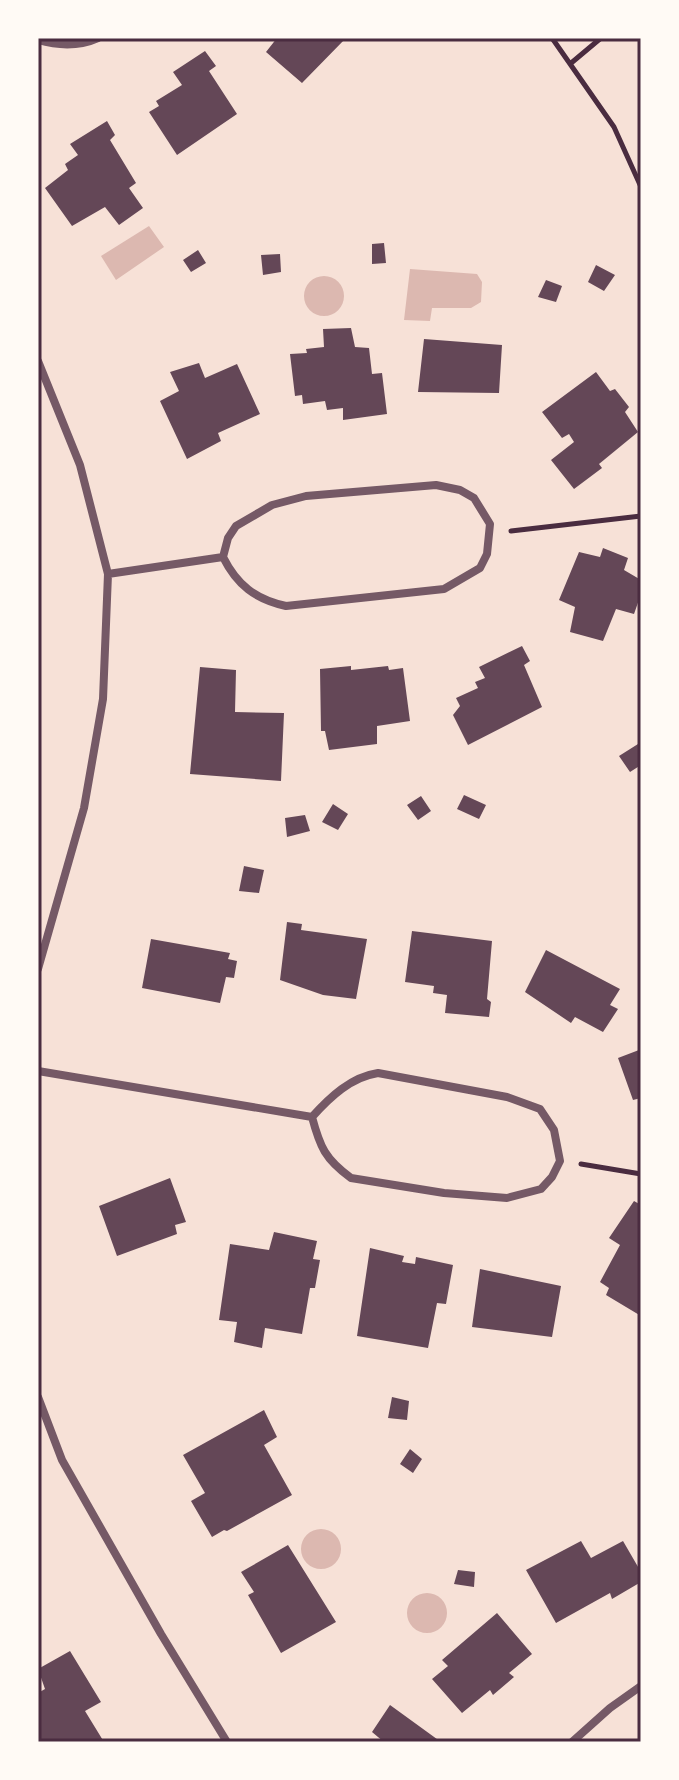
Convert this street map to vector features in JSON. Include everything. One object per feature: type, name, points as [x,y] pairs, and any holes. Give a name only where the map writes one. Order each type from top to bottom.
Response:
[{"type":"street","points":[[38,40],[55,45],[83,45],[98,38]]},
{"type":"street","points":[[38,361],[80,465],[108,574],[103,699],[87,793],[38,969]]},
{"type":"street","points":[[445,486],[474,498],[490,524],[487,554],[480,568],[444,589],[286,606],[266,602],[252,594],[238,583],[223,557],[228,538],[236,526],[272,505],[306,496],[445,486]]},
{"type":"street","points":[[108,574],[223,557]]},
{"type":"street","points":[[38,1071],[312,1117]]},
{"type":"street","points":[[378,1073],[507,1097],[540,1109],[554,1130],[560,1161],[541,1189],[520,1197],[495,1199],[378,1184],[351,1178],[333,1165],[320,1146],[312,1117],[340,1089],[366,1075],[378,1073]]},
{"type":"street","points":[[38,1397],[62,1460],[161,1634],[227,1742]]},
{"type":"street","points":[[572,1742],[610,1708],[641,1686]]},
{"type":"path","points":[[552,38],[614,127],[641,187]]},
{"type":"path","points":[[570,64],[601,38]]},
{"type":"path","points":[[490,534],[641,516]]},
{"type":"path","points":[[560,1161],[641,1174]]},
{"type":"shaded area","points":[[149,226],[164,247],[116,280],[101,256]]},
{"type":"shaded area","points":[[410,269],[477,274],[482,282],[481,302],[471,308],[432,308],[430,321],[404,320]]},
{"type":"shaded area","points":[[324,276],[338,282],[344,296],[338,310],[324,316],[310,310],[304,296],[310,282]]},
{"type":"shaded area","points":[[321,1529],[335,1535],[341,1549],[335,1563],[321,1569],[307,1563],[301,1549],[307,1535]]},
{"type":"shaded area","points":[[427,1593],[441,1599],[447,1613],[441,1627],[427,1633],[413,1627],[407,1613],[413,1599]]},
{"type":"building","points":[[277,38],[346,38],[302,83],[266,52]]},
{"type":"building","points":[[205,51],[216,66],[209,71],[237,114],[177,155],[149,112],[159,106],[156,101],[182,85],[173,72]]},
{"type":"building","points":[[107,121],[115,135],[110,140],[136,183],[129,188],[143,208],[119,225],[105,207],[72,226],[45,188],[68,170],[65,164],[78,155],[70,144]]},
{"type":"building","points":[[384,243],[386,263],[372,264],[372,244]]},
{"type":"building","points":[[198,250],[206,263],[191,272],[183,260]]},
{"type":"building","points":[[280,254],[281,272],[263,275],[261,255]]},
{"type":"building","points":[[596,265],[615,275],[604,291],[588,282]]},
{"type":"building","points":[[546,280],[562,286],[556,302],[538,297]]},
{"type":"building","points":[[351,328],[355,347],[369,348],[372,374],[382,373],[387,414],[343,420],[343,408],[327,410],[325,401],[303,404],[302,395],[295,396],[290,354],[307,353],[306,349],[324,347],[323,329]]},
{"type":"building","points":[[424,339],[502,345],[499,393],[418,392]]},
{"type":"building","points":[[199,363],[205,378],[237,364],[260,414],[218,433],[221,441],[187,459],[160,401],[179,391],[170,372]]},
{"type":"building","points":[[596,372],[610,391],[615,389],[629,407],[625,412],[638,432],[599,464],[602,468],[574,489],[551,460],[574,442],[569,434],[562,438],[542,412]]},
{"type":"building","points":[[603,548],[628,558],[624,570],[641,580],[641,594],[634,614],[616,609],[603,641],[570,632],[575,607],[559,600],[579,552],[600,557]]},
{"type":"building","points":[[522,646],[530,661],[524,665],[542,707],[468,745],[453,715],[460,706],[456,698],[478,688],[475,682],[485,678],[479,667]]},
{"type":"building","points":[[351,666],[351,670],[388,666],[389,670],[403,668],[410,721],[377,726],[377,744],[329,750],[325,731],[321,731],[320,669]]},
{"type":"building","points":[[200,667],[236,670],[235,712],[284,713],[281,781],[190,774]]},
{"type":"building","points":[[638,744],[641,748],[641,765],[630,772],[619,756]]},
{"type":"building","points":[[464,795],[486,805],[479,819],[457,809]]},
{"type":"building","points":[[421,796],[431,811],[418,820],[407,805]]},
{"type":"building","points":[[333,804],[348,814],[338,830],[322,822]]},
{"type":"building","points":[[305,815],[310,831],[287,837],[285,818]]},
{"type":"building","points":[[244,866],[264,870],[259,893],[239,891]]},
{"type":"building","points":[[287,922],[302,924],[301,930],[367,939],[356,999],[323,995],[280,980]]},
{"type":"building","points":[[412,931],[492,941],[487,999],[491,1002],[489,1017],[445,1013],[447,995],[433,993],[434,986],[405,982]]},
{"type":"building","points":[[151,939],[230,953],[228,959],[237,961],[234,978],[226,977],[220,1003],[142,988]]},
{"type":"building","points":[[546,950],[620,989],[610,1005],[618,1009],[603,1032],[575,1017],[571,1023],[525,992]]},
{"type":"building","points":[[639,1050],[641,1098],[633,1100],[618,1058]]},
{"type":"building","points":[[170,1178],[186,1222],[175,1225],[177,1234],[117,1256],[99,1206]]},
{"type":"building","points":[[634,1201],[641,1205],[641,1316],[606,1295],[609,1288],[600,1282],[620,1245],[609,1238]]},
{"type":"building","points":[[274,1232],[317,1241],[313,1259],[320,1260],[315,1288],[310,1288],[302,1334],[265,1328],[262,1348],[234,1342],[237,1322],[219,1320],[230,1244],[269,1250]]},
{"type":"building","points":[[370,1248],[404,1256],[402,1262],[415,1264],[416,1257],[453,1265],[446,1304],[437,1303],[428,1348],[357,1336]]},
{"type":"building","points":[[480,1269],[561,1286],[552,1337],[472,1327]]},
{"type":"building","points":[[392,1397],[409,1401],[407,1420],[388,1418]]},
{"type":"building","points":[[264,1410],[277,1437],[264,1445],[292,1495],[212,1537],[191,1501],[205,1493],[183,1455]]},
{"type":"building","points":[[410,1449],[422,1459],[413,1473],[400,1464]]},
{"type":"building","points":[[581,1541],[591,1558],[623,1541],[641,1572],[641,1582],[612,1599],[610,1593],[556,1623],[526,1570]]},
{"type":"building","points":[[288,1545],[336,1622],[281,1653],[248,1595],[254,1592],[241,1572]]},
{"type":"building","points":[[458,1570],[475,1572],[474,1587],[454,1584]]},
{"type":"building","points":[[497,1613],[532,1654],[509,1673],[514,1677],[493,1695],[490,1690],[462,1713],[432,1679],[448,1666],[442,1660]]},
{"type":"building","points":[[70,1651],[101,1702],[85,1711],[104,1742],[38,1742],[38,1693],[45,1689],[38,1669]]},
{"type":"building","points":[[390,1705],[441,1742],[384,1742],[372,1732]]}]
